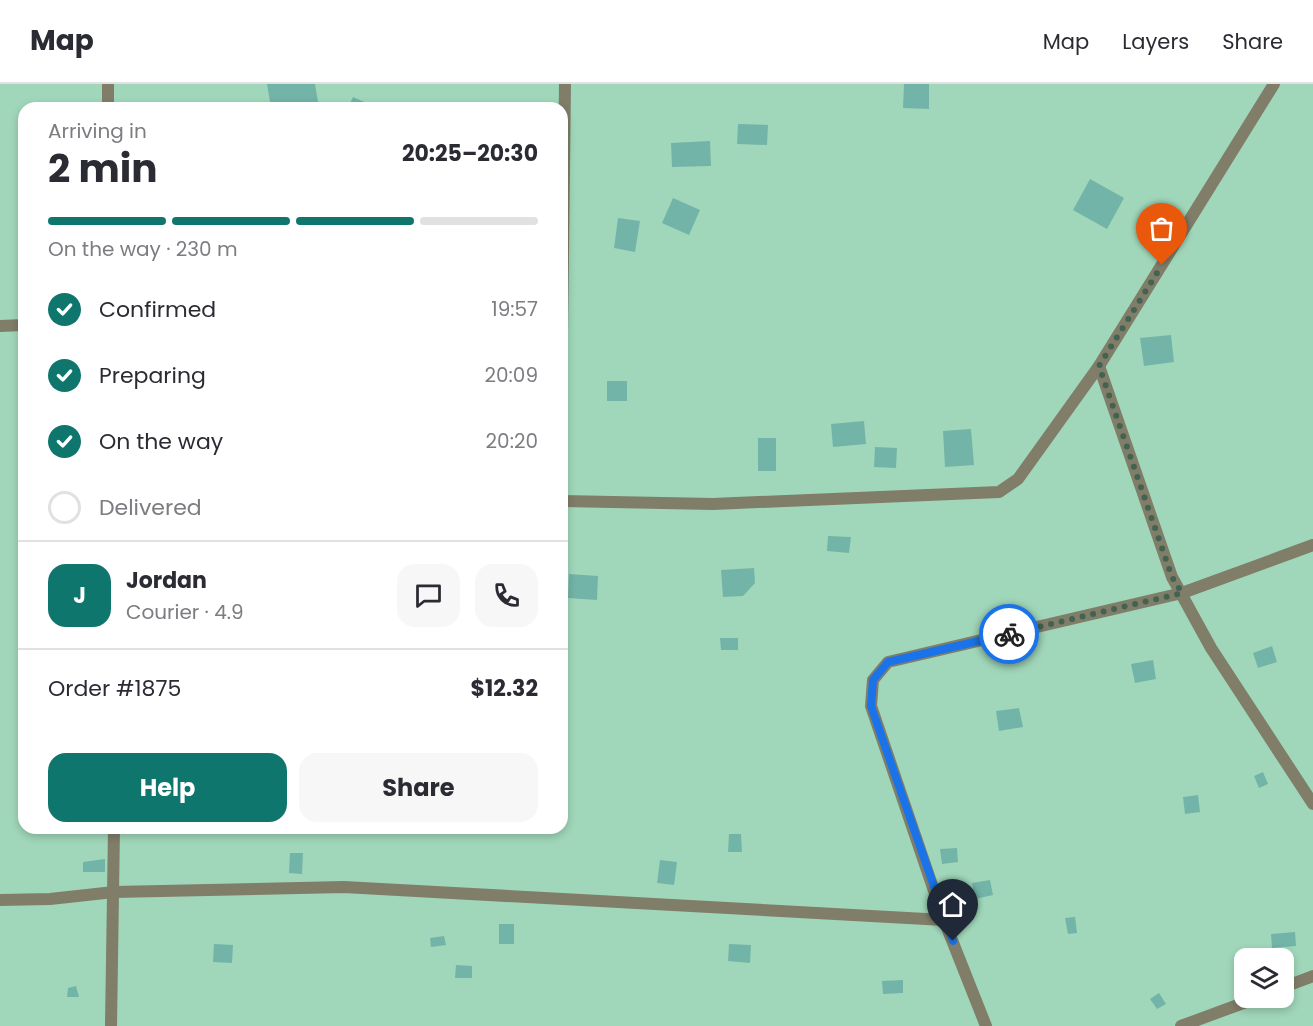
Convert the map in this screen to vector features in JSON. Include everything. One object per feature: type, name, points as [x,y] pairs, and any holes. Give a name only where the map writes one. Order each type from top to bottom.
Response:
[{"type":"street","points":[[108,84],[108,102]]},
{"type":"street","points":[[565,84],[565,102]]},
{"type":"street","points":[[568,501],[713,504],[999,492],[1018,479],[1099,366],[1274,84]]},
{"type":"street","points":[[0,326],[18,326]]},
{"type":"street","points":[[1099,366],[1172,577],[1211,648],[1313,804]]},
{"type":"street","points":[[986,1026],[944,920],[871,706],[873,680],[888,662],[1182,593],[1313,545]]},
{"type":"street","points":[[111,1026],[114,834]]},
{"type":"street","points":[[0,900],[50,899],[114,892],[344,887],[944,920]]},
{"type":"street","points":[[1294,983],[1313,976]]},
{"type":"street","points":[[1181,1026],[1234,1006]]},
{"type":"building","points":[[267,84],[315,84],[318,102],[270,102]]},
{"type":"building","points":[[904,84],[929,84],[929,109],[903,108]]},
{"type":"building","points":[[353,97],[364,102],[351,102]]},
{"type":"building","points":[[738,124],[768,125],[767,145],[737,144]]},
{"type":"building","points":[[710,141],[711,166],[672,167],[671,143]]},
{"type":"building","points":[[1090,179],[1124,198],[1107,229],[1073,210]]},
{"type":"building","points":[[673,198],[700,210],[689,235],[662,223]]},
{"type":"building","points":[[618,218],[640,221],[635,252],[614,248]]},
{"type":"building","points":[[1171,335],[1174,362],[1144,366],[1140,338]]},
{"type":"building","points":[[607,381],[627,381],[627,401],[607,401]]},
{"type":"building","points":[[864,421],[866,444],[833,447],[831,424]]},
{"type":"building","points":[[971,429],[974,465],[945,467],[943,431]]},
{"type":"building","points":[[758,438],[776,438],[776,471],[758,471]]},
{"type":"building","points":[[875,447],[897,448],[896,468],[874,467]]},
{"type":"building","points":[[828,536],[851,537],[849,553],[827,551]]},
{"type":"building","points":[[754,568],[755,583],[743,596],[723,597],[721,570]]},
{"type":"building","points":[[569,574],[598,576],[597,600],[568,598]]},
{"type":"building","points":[[720,638],[738,638],[738,650],[721,650]]},
{"type":"building","points":[[1272,646],[1277,662],[1258,668],[1253,653]]},
{"type":"building","points":[[1153,660],[1156,679],[1135,683],[1131,664]]},
{"type":"building","points":[[1019,708],[1023,727],[999,731],[996,711]]},
{"type":"building","points":[[1263,772],[1268,784],[1259,788],[1254,776]]},
{"type":"building","points":[[1198,795],[1200,812],[1185,814],[1183,797]]},
{"type":"building","points":[[729,834],[741,834],[742,852],[728,852]]},
{"type":"building","points":[[957,848],[958,862],[942,864],[940,849]]},
{"type":"building","points":[[290,853],[303,853],[302,874],[289,873]]},
{"type":"building","points":[[105,859],[105,872],[83,872],[83,862]]},
{"type":"building","points":[[660,860],[677,862],[674,885],[657,883]]},
{"type":"building","points":[[990,880],[993,895],[975,899],[972,883]]},
{"type":"building","points":[[1075,917],[1077,933],[1068,934],[1065,918]]},
{"type":"building","points":[[499,924],[514,924],[514,944],[499,944]]},
{"type":"building","points":[[1295,932],[1296,946],[1272,948],[1271,934]]},
{"type":"building","points":[[444,936],[446,945],[431,947],[430,938]]},
{"type":"building","points":[[214,944],[233,945],[232,963],[213,962]]},
{"type":"building","points":[[729,944],[751,945],[750,963],[728,961]]},
{"type":"building","points":[[456,965],[472,966],[472,978],[455,978]]},
{"type":"building","points":[[903,980],[903,993],[883,994],[882,981]]},
{"type":"building","points":[[76,986],[79,997],[67,997],[68,988]]},
{"type":"building","points":[[1159,993],[1166,1004],[1157,1009],[1150,999]]},
{"type":"way so far","points":[[1009,634],[1182,593],[1172,577],[1099,366],[1162,265]]},
{"type":"route","points":[[953,941],[871,706],[873,680],[888,662],[1009,634]]}]
